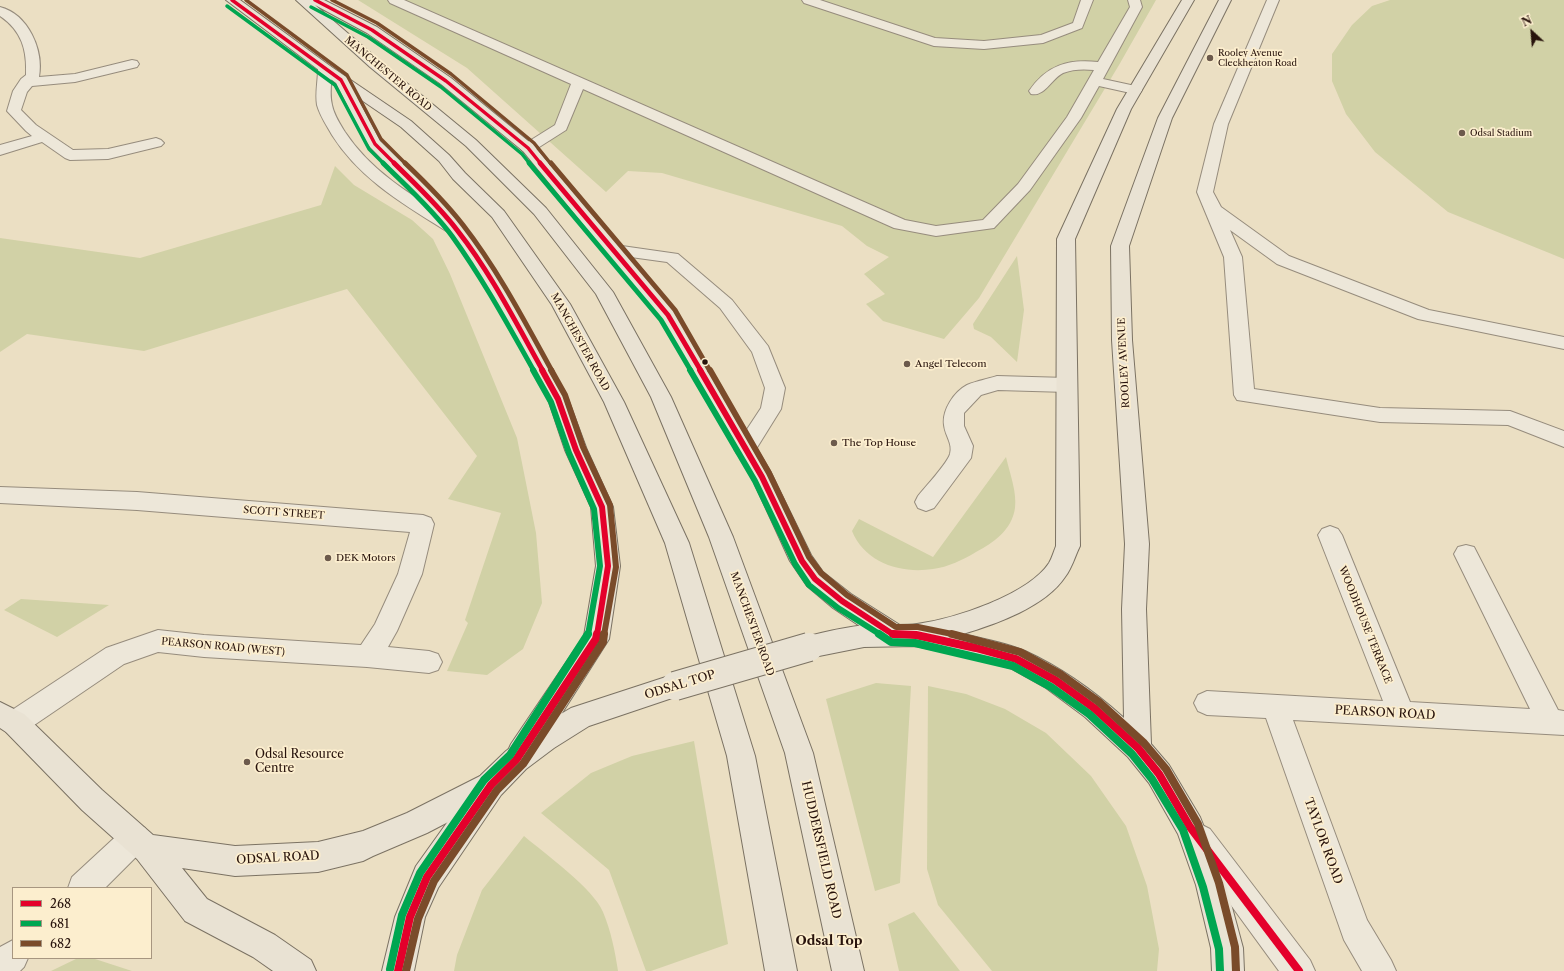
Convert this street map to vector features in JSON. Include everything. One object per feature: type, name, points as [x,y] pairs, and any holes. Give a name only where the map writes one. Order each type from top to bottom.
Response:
[{"type":"main road","name":"MANCHESTER ROAD","points":[[232,0],[325,69],[406,124],[444,158],[459,176],[498,214],[561,304],[614,402],[678,543],[741,756],[781,971]]},
{"type":"main road","name":"MANCHESTER ROAD","points":[[302,0],[375,64],[472,143],[540,211],[604,292],[661,398],[721,537],[799,753]]},
{"type":"main road","points":[[315,0],[372,30],[446,81],[528,148],[668,315],[762,477],[802,561],[815,579],[842,601],[905,635],[954,627],[989,616],[1040,587],[1058,569],[1068,546],[1066,239],[1124,109],[1188,0]]},
{"type":"main road","name":"ROOLEY AVENUE","points":[[1138,748],[1134,609],[1137,544],[1122,340],[1120,246],[1166,118],[1225,0]]},
{"type":"main road","points":[[341,80],[375,144],[433,202],[457,230],[499,292],[558,399],[576,450],[602,507],[608,566],[596,639],[516,760]]},
{"type":"main road","name":"ODSAL TOP","points":[[398,971],[410,917],[427,877],[491,785],[516,760],[544,739],[580,717],[623,702],[809,646],[864,636],[905,635],[976,648],[1016,659],[1055,680],[1089,704],[1138,748],[1159,774],[1190,827],[1211,885],[1227,948],[1228,971]]},
{"type":"main road","points":[[7,718],[92,800],[141,844],[196,910],[264,946],[300,971]]},
{"type":"main road","name":"HUDDERSFIELD ROAD","points":[[799,753],[848,971]]},
{"type":"main road","name":"ODSAL ROAD","points":[[141,844],[235,861],[318,857],[363,846],[417,823],[491,785]]},
{"type":"street","points":[[394,0],[900,224],[936,231],[988,224],[1024,187],[1074,118],[1103,67],[1132,2]]},
{"type":"street","points":[[808,0],[934,42],[984,45],[1044,40],[1078,25],[1087,0]]},
{"type":"street","points":[[1274,0],[1221,124],[1205,192],[1233,257],[1244,395],[1380,415],[1510,418],[1564,439]]},
{"type":"street","points":[[0,11],[13,27],[26,38],[34,65],[33,76],[26,82],[20,92],[14,110],[31,128],[70,155],[108,154],[159,147],[142,131]]},
{"type":"street","points":[[26,82],[75,78],[132,64]]},
{"type":"street","points":[[1036,91],[1051,74],[1067,67],[1083,64],[1103,67]]},
{"type":"street","points":[[325,69],[324,102],[329,117],[339,136],[361,163],[381,182],[457,230]]},
{"type":"street","points":[[1095,81],[1135,90]]},
{"type":"street","points":[[528,148],[561,127],[579,82]]},
{"type":"street","points":[[0,150],[43,137]]},
{"type":"street","points":[[1214,210],[1283,260],[1425,315],[1564,342]]},
{"type":"street","points":[[615,250],[672,258],[726,304],[762,350],[775,388],[772,409],[745,449]]},
{"type":"street","points":[[926,502],[960,458],[962,446],[954,426],[954,412],[960,402],[974,390],[997,383],[1067,385]]},
{"type":"street","name":"SCOTT STREET","points":[[0,495],[137,501],[423,524],[410,574],[385,630],[367,656]]},
{"type":"street","name":"WOODHOUSE TERRACE","points":[[1330,535],[1401,714]]},
{"type":"street","points":[[1466,554],[1557,723]]},
{"type":"street","name":"PEARSON ROAD (WEST)","points":[[7,718],[115,656],[158,641],[211,647],[367,656],[428,662]]},
{"type":"street","name":"PEARSON ROAD","points":[[1207,703],[1557,723]]},
{"type":"street","name":"TAYLOR ROAD","points":[[1275,706],[1355,929],[1380,971]]},
{"type":"street","points":[[1190,827],[1299,971]]},
{"type":"street","points":[[85,887],[141,844]]},
{"type":"street","points":[[0,968],[12,957]]},
{"type":"green space","points":[[358,0],[1156,0],[1119,65],[979,298],[944,339],[883,321],[866,304],[885,294],[864,274],[889,257],[867,246],[842,226],[662,173],[628,171],[606,192],[467,68]]},
{"type":"green space","name":"Odsal Stadium","points":[[1390,0],[1564,0],[1564,259],[1448,212],[1375,152],[1346,114],[1332,81],[1332,54],[1352,25],[1372,6]]},
{"type":"green space","points":[[335,166],[354,185],[412,220],[433,239],[450,274],[517,438],[536,533],[542,603],[523,649],[487,675],[447,671],[468,623],[465,620],[501,513],[448,499],[477,456],[347,289],[144,351],[27,334],[0,352],[0,238],[140,258],[321,205]]},
{"type":"green space","points":[[1017,256],[1024,310],[1017,362],[991,337],[974,329],[973,324]]},
{"type":"green space","points":[[1006,457],[1015,496],[1015,508],[1010,523],[995,540],[961,560],[944,567],[933,569],[909,570],[897,568],[885,564],[866,551],[858,542],[852,531],[859,519],[933,557]]},
{"type":"green space","points":[[21,599],[109,605],[57,637],[4,610]]},
{"type":"green space","points":[[876,683],[911,686],[900,883],[875,891],[826,699]]},
{"type":"green space","points":[[928,686],[966,694],[1005,709],[1046,733],[1091,776],[1126,826],[1147,886],[1159,949],[1157,971],[992,971],[938,905],[927,869]]},
{"type":"green space","points":[[694,741],[728,944],[651,971],[646,971],[609,870],[541,813],[591,773],[632,756]]},
{"type":"green space","points":[[524,836],[579,882],[598,903],[606,919],[618,971],[454,971],[457,955],[482,890]]},
{"type":"green space","points":[[914,912],[960,971],[899,971],[888,924]]},
{"type":"green space","points":[[76,959],[95,959],[132,971],[51,971]]},
{"type":"transit line","name":"268","points":[[232,0],[341,80],[375,144],[433,202],[457,230],[499,292],[558,399],[576,450],[602,507],[608,566],[596,639],[516,760],[491,785],[427,877],[410,917],[398,971]]},
{"type":"transit line","name":"682","points":[[246,0],[347,75],[381,139],[439,196],[464,226],[506,288],[565,395],[583,447],[610,505],[616,567],[603,642],[523,764],[497,790],[434,881],[418,919],[406,971]]},
{"type":"transit line","name":"268","points":[[315,0],[372,30],[446,81],[528,148],[668,315],[762,477],[802,561],[815,579],[842,601],[894,635],[916,635],[976,648],[1016,659],[1055,680],[1094,708],[1138,748],[1159,774],[1190,827],[1299,971]]},
{"type":"transit line","name":"682","points":[[332,0],[377,23],[451,74],[534,143],[675,310],[769,473],[809,557],[821,573],[847,595],[896,627],[918,627],[978,640],[1020,652],[1060,674],[1099,702],[1144,743],[1166,769],[1198,824],[1219,883],[1235,947],[1236,971]]},
{"type":"transit line","name":"681","points":[[227,6],[335,85],[369,149],[427,207],[451,235],[492,296],[551,402],[569,453],[594,509],[600,566],[588,636],[510,755],[484,780],[420,873],[402,915],[390,969]]},
{"type":"transit line","name":"681","points":[[311,7],[368,37],[441,87],[522,154],[661,320],[755,481],[795,564],[809,585],[838,608],[891,642],[915,643],[1013,666],[1051,687],[1089,714],[1132,754],[1152,779],[1183,830],[1203,887],[1219,949],[1220,971]]},
{"type":"place","name":"Rooley Avenue Cleckheaton Road","points":[[1210,58]]},
{"type":"place","name":"Odsal Stadium","points":[[1462,133]]},
{"type":"place","name":"Angel Telecom","points":[[907,364]]},
{"type":"place","name":"The Top House","points":[[834,443]]},
{"type":"place","name":"DEK Motors","points":[[328,558]]},
{"type":"place","name":"Odsal Resource Centre","points":[[247,762]]},
{"type":"district","name":"Odsal Top","points":[[829,941]]}]
